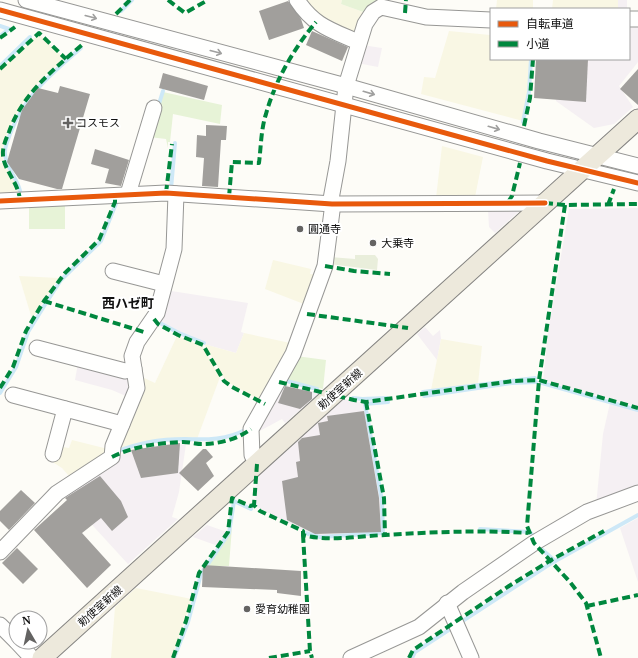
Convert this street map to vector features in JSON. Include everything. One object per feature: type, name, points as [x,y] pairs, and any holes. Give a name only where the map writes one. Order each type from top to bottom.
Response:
[{"type":"main road","name":"勅使室新線","points":[[42,658],[638,119]]},
{"type":"street","points":[[26,0],[67,5],[539,141],[638,166]]},
{"type":"street","points":[[297,0],[305,12],[316,22],[358,42]]},
{"type":"street","points":[[257,464],[252,455],[251,429],[293,354],[325,266],[332,204],[331,199],[338,161],[346,86],[358,42],[369,16],[377,8],[381,7],[426,17],[490,20]]},
{"type":"street","points":[[0,10],[547,161],[638,183]]},
{"type":"street","points":[[128,194],[154,108]]},
{"type":"street","points":[[0,201],[128,194],[176,194],[332,204],[545,203]]},
{"type":"street","points":[[0,552],[57,493],[112,457],[113,446],[137,388],[132,356],[133,351],[157,313],[174,249],[176,194]]},
{"type":"street","points":[[113,271],[164,284]]},
{"type":"street","points":[[36,348],[88,354],[125,371],[134,369]]},
{"type":"street","points":[[13,395],[35,408],[65,409],[122,424]]},
{"type":"street","points":[[60,446],[65,409]]},
{"type":"street","points":[[350,658],[419,627],[447,603],[534,543],[587,512],[638,493]]},
{"type":"street","points":[[447,603],[471,658]]},
{"type":"street","points":[[0,625],[8,633]]},
{"type":"street","points":[[25,650],[32,658]]},
{"type":"shaded area","points":[[299,0],[342,0],[341,4],[366,13],[356,37],[344,35]]},
{"type":"shaded area","points":[[497,0],[533,0],[533,8],[496,8]]},
{"type":"shaded area","points":[[553,0],[618,0],[618,8],[552,8]]},
{"type":"shaded area","points":[[618,0],[627,0],[627,8],[618,8]]},
{"type":"shaded area","points":[[630,21],[638,22],[638,62],[619,86],[633,107],[614,124],[594,128],[556,101],[560,60],[630,60]]},
{"type":"shaded area","points":[[449,31],[490,35],[490,60],[530,60],[528,92],[523,121],[421,94],[424,77],[435,78]]},
{"type":"shaded area","points":[[40,35],[65,59],[43,77],[24,100],[10,126],[2,151],[3,161],[0,161],[0,70],[33,39]]},
{"type":"shaded area","points":[[362,45],[382,48],[378,67],[357,63]]},
{"type":"shaded area","points":[[442,146],[483,157],[475,197],[436,198]]},
{"type":"shaded area","points":[[0,163],[4,163],[12,176],[19,192],[19,196],[0,196]]},
{"type":"shaded area","points":[[524,207],[495,233],[489,227],[488,210]]},
{"type":"shaded area","points":[[638,208],[638,407],[543,381],[548,332],[569,209]]},
{"type":"shaded area","points":[[273,260],[311,269],[310,274],[321,275],[309,306],[265,289]]},
{"type":"shaded area","points":[[19,276],[59,278],[32,319]]},
{"type":"shaded area","points":[[165,290],[248,303],[241,332],[244,333],[236,353],[204,344],[204,342],[190,337],[160,321]]},
{"type":"shaded area","points":[[425,327],[433,336],[440,330],[441,339],[437,360],[417,334]]},
{"type":"shaded area","points":[[244,333],[295,344],[264,403],[226,381],[204,344],[236,353]]},
{"type":"shaded area","points":[[177,336],[202,346],[220,377],[197,439],[155,440],[116,452],[140,376],[155,383]]},
{"type":"shaded area","points":[[441,339],[482,346],[478,384],[431,390]]},
{"type":"shaded area","points":[[78,363],[132,377],[128,397],[112,390],[75,380]]},
{"type":"shaded area","points":[[282,384],[319,393],[285,423],[282,419],[256,433]]},
{"type":"shaded area","points":[[344,399],[364,403],[381,500],[382,533],[314,536],[257,507],[255,503],[257,478]]},
{"type":"shaded area","points":[[610,403],[638,410],[638,488],[596,506],[603,434]]},
{"type":"shaded area","points":[[72,440],[108,449],[108,452],[69,476],[62,468],[51,461],[59,449],[63,447],[69,448]]},
{"type":"shaded area","points":[[186,444],[179,492],[172,517],[178,519],[128,564],[62,492],[123,454],[143,448]]},
{"type":"shaded area","points":[[638,518],[638,582],[620,528]]},
{"type":"shaded area","points":[[207,525],[227,532],[218,546],[193,537]]},
{"type":"shaded area","points":[[136,588],[192,599],[172,658],[111,658],[115,607]]},
{"type":"green space","points":[[342,0],[376,0],[376,4],[366,13],[341,4]]},
{"type":"green space","points":[[163,92],[222,105],[220,124],[173,114],[168,148],[166,139],[149,137]]},
{"type":"green space","points":[[65,205],[65,229],[29,229],[29,207]]},
{"type":"green space","points":[[355,255],[375,255],[378,259],[377,270],[329,264],[330,257],[355,259]]},
{"type":"green space","points":[[296,356],[326,360],[323,389],[284,380]]},
{"type":"green space","points":[[232,527],[229,566],[208,566],[230,534]]},
{"type":"building","points":[[288,1],[301,19],[304,28],[269,40],[259,11]]},
{"type":"building","points":[[312,31],[348,47],[342,61],[306,45]]},
{"type":"building","points":[[536,60],[588,60],[586,102],[534,98]]},
{"type":"building","points":[[638,69],[638,105],[620,89]]},
{"type":"building","points":[[163,73],[208,86],[204,100],[159,88]]},
{"type":"building","points":[[60,86],[90,94],[62,189],[57,189],[19,179],[7,162],[22,110],[38,88],[58,93]]},
{"type":"building","points":[[206,125],[227,126],[226,140],[221,140],[218,187],[202,186],[204,158],[196,157],[197,135],[206,136]]},
{"type":"building","points":[[95,149],[129,160],[121,186],[105,183],[109,169],[91,164]]},
{"type":"building","points":[[285,386],[312,392],[312,399],[300,409],[278,403]]},
{"type":"building","points":[[364,411],[379,498],[381,532],[315,534],[287,520],[282,481],[298,477],[296,462],[300,461],[298,442],[302,438],[320,435],[318,423],[328,421],[327,416]]},
{"type":"building","points":[[180,443],[178,473],[141,478],[131,450]]},
{"type":"building","points":[[203,449],[206,449],[213,457],[206,463],[214,476],[198,491],[179,473]]},
{"type":"building","points":[[100,476],[121,501],[128,517],[112,531],[101,518],[82,533],[111,565],[87,588],[34,530],[67,500],[65,498]]},
{"type":"building","points":[[21,490],[35,503],[9,530],[0,521],[0,511]]},
{"type":"building","points":[[17,548],[38,569],[23,584],[2,563]]},
{"type":"building","points":[[203,565],[301,571],[301,596],[277,593],[277,590],[202,587]]},
{"type":"waterway","points":[[121,11],[132,0]]},
{"type":"waterway","points":[[0,26],[9,29]]},
{"type":"waterway","points":[[0,36],[9,29]]},
{"type":"waterway","points":[[0,66],[30,37]]},
{"type":"waterway","points":[[21,196],[18,185],[6,160],[5,149],[10,134],[23,108],[40,86],[49,76],[81,48]]},
{"type":"waterway","points":[[523,122],[529,92],[531,60]]},
{"type":"waterway","points":[[158,107],[163,91]]},
{"type":"waterway","points":[[171,189],[175,143]]},
{"type":"waterway","points":[[0,393],[16,367],[28,332],[61,280],[101,241],[117,201]]},
{"type":"waterway","points":[[156,321],[179,333],[204,343]]},
{"type":"waterway","points":[[423,392],[535,378]]},
{"type":"waterway","points":[[283,380],[317,389]]},
{"type":"waterway","points":[[424,396],[512,383],[536,382]]},
{"type":"waterway","points":[[542,383],[638,410]]},
{"type":"waterway","points":[[353,398],[387,398]]},
{"type":"waterway","points":[[305,533],[320,537],[383,533],[382,501],[365,404],[388,402]]},
{"type":"waterway","points":[[116,452],[132,446],[159,441],[224,437],[247,429]]},
{"type":"waterway","points":[[174,658],[188,622],[201,574],[229,533],[234,501],[251,509]]},
{"type":"waterway","points":[[412,658],[415,652],[550,564],[638,515]]},
{"type":"waterway","points":[[480,529],[530,532],[535,538],[537,545],[555,561]]},
{"type":"marked path","points":[[116,14],[130,0]]},
{"type":"marked path","points":[[168,0],[185,13],[208,0]]},
{"type":"marked path","points":[[405,13],[406,0]]},
{"type":"marked path","points":[[229,197],[232,162],[259,163],[264,120],[275,89],[286,65],[316,22]]},
{"type":"marked path","points":[[0,38],[15,27]]},
{"type":"marked path","points":[[0,69],[39,33],[66,59]]},
{"type":"marked path","points":[[20,201],[17,189],[6,167],[3,156],[4,147],[15,118],[22,105],[40,83],[83,44]]},
{"type":"marked path","points":[[524,126],[530,98],[533,60]]},
{"type":"marked path","points":[[166,193],[172,144]]},
{"type":"marked path","points":[[508,202],[512,196],[520,163]]},
{"type":"marked path","points":[[608,205],[614,189]]},
{"type":"marked path","points":[[0,388],[13,367],[26,331],[44,301],[65,273],[99,240],[115,202],[115,195]]},
{"type":"marked path","points":[[545,203],[565,205],[638,204]]},
{"type":"marked path","points":[[565,205],[539,380],[527,526],[534,543],[570,582],[586,603],[601,658]]},
{"type":"marked path","points":[[325,266],[354,271],[390,274]]},
{"type":"marked path","points":[[44,301],[144,332]]},
{"type":"marked path","points":[[307,314],[408,328]]},
{"type":"marked path","points":[[154,319],[158,324],[178,335],[203,345],[224,381],[232,387],[265,404]]},
{"type":"marked path","points":[[279,382],[366,402],[513,381],[539,380],[638,408]]},
{"type":"marked path","points":[[366,402],[384,498],[385,535]]},
{"type":"marked path","points":[[112,457],[129,450],[155,444],[183,442],[202,444],[222,442],[240,436],[251,429]]},
{"type":"marked path","points":[[257,464],[254,505],[260,511],[303,531],[303,535],[323,538],[344,538],[456,532],[528,533]]},
{"type":"marked path","points":[[173,658],[186,621],[199,573],[228,532],[232,498],[250,506],[254,505]]},
{"type":"marked path","points":[[409,658],[413,650],[509,586],[551,560],[604,531]]},
{"type":"marked path","points":[[303,535],[310,651],[312,658]]},
{"type":"marked path","points":[[587,606],[638,595]]},
{"type":"marked path","points":[[269,658],[310,651]]},
{"type":"cycle path","points":[[0,10],[547,161],[638,183]]},
{"type":"cycle path","points":[[0,201],[166,193],[332,204],[545,203]]},
{"type":"place","name":"コスモス","points":[[68,123]]},
{"type":"place","name":"圓通寺","points":[[300,229]]},
{"type":"place","name":"大乗寺","points":[[373,243]]},
{"type":"place","name":"愛育幼稚園","points":[[247,609]]},
{"type":"district","name":"西ハゼ町","points":[[128,303]]}]
